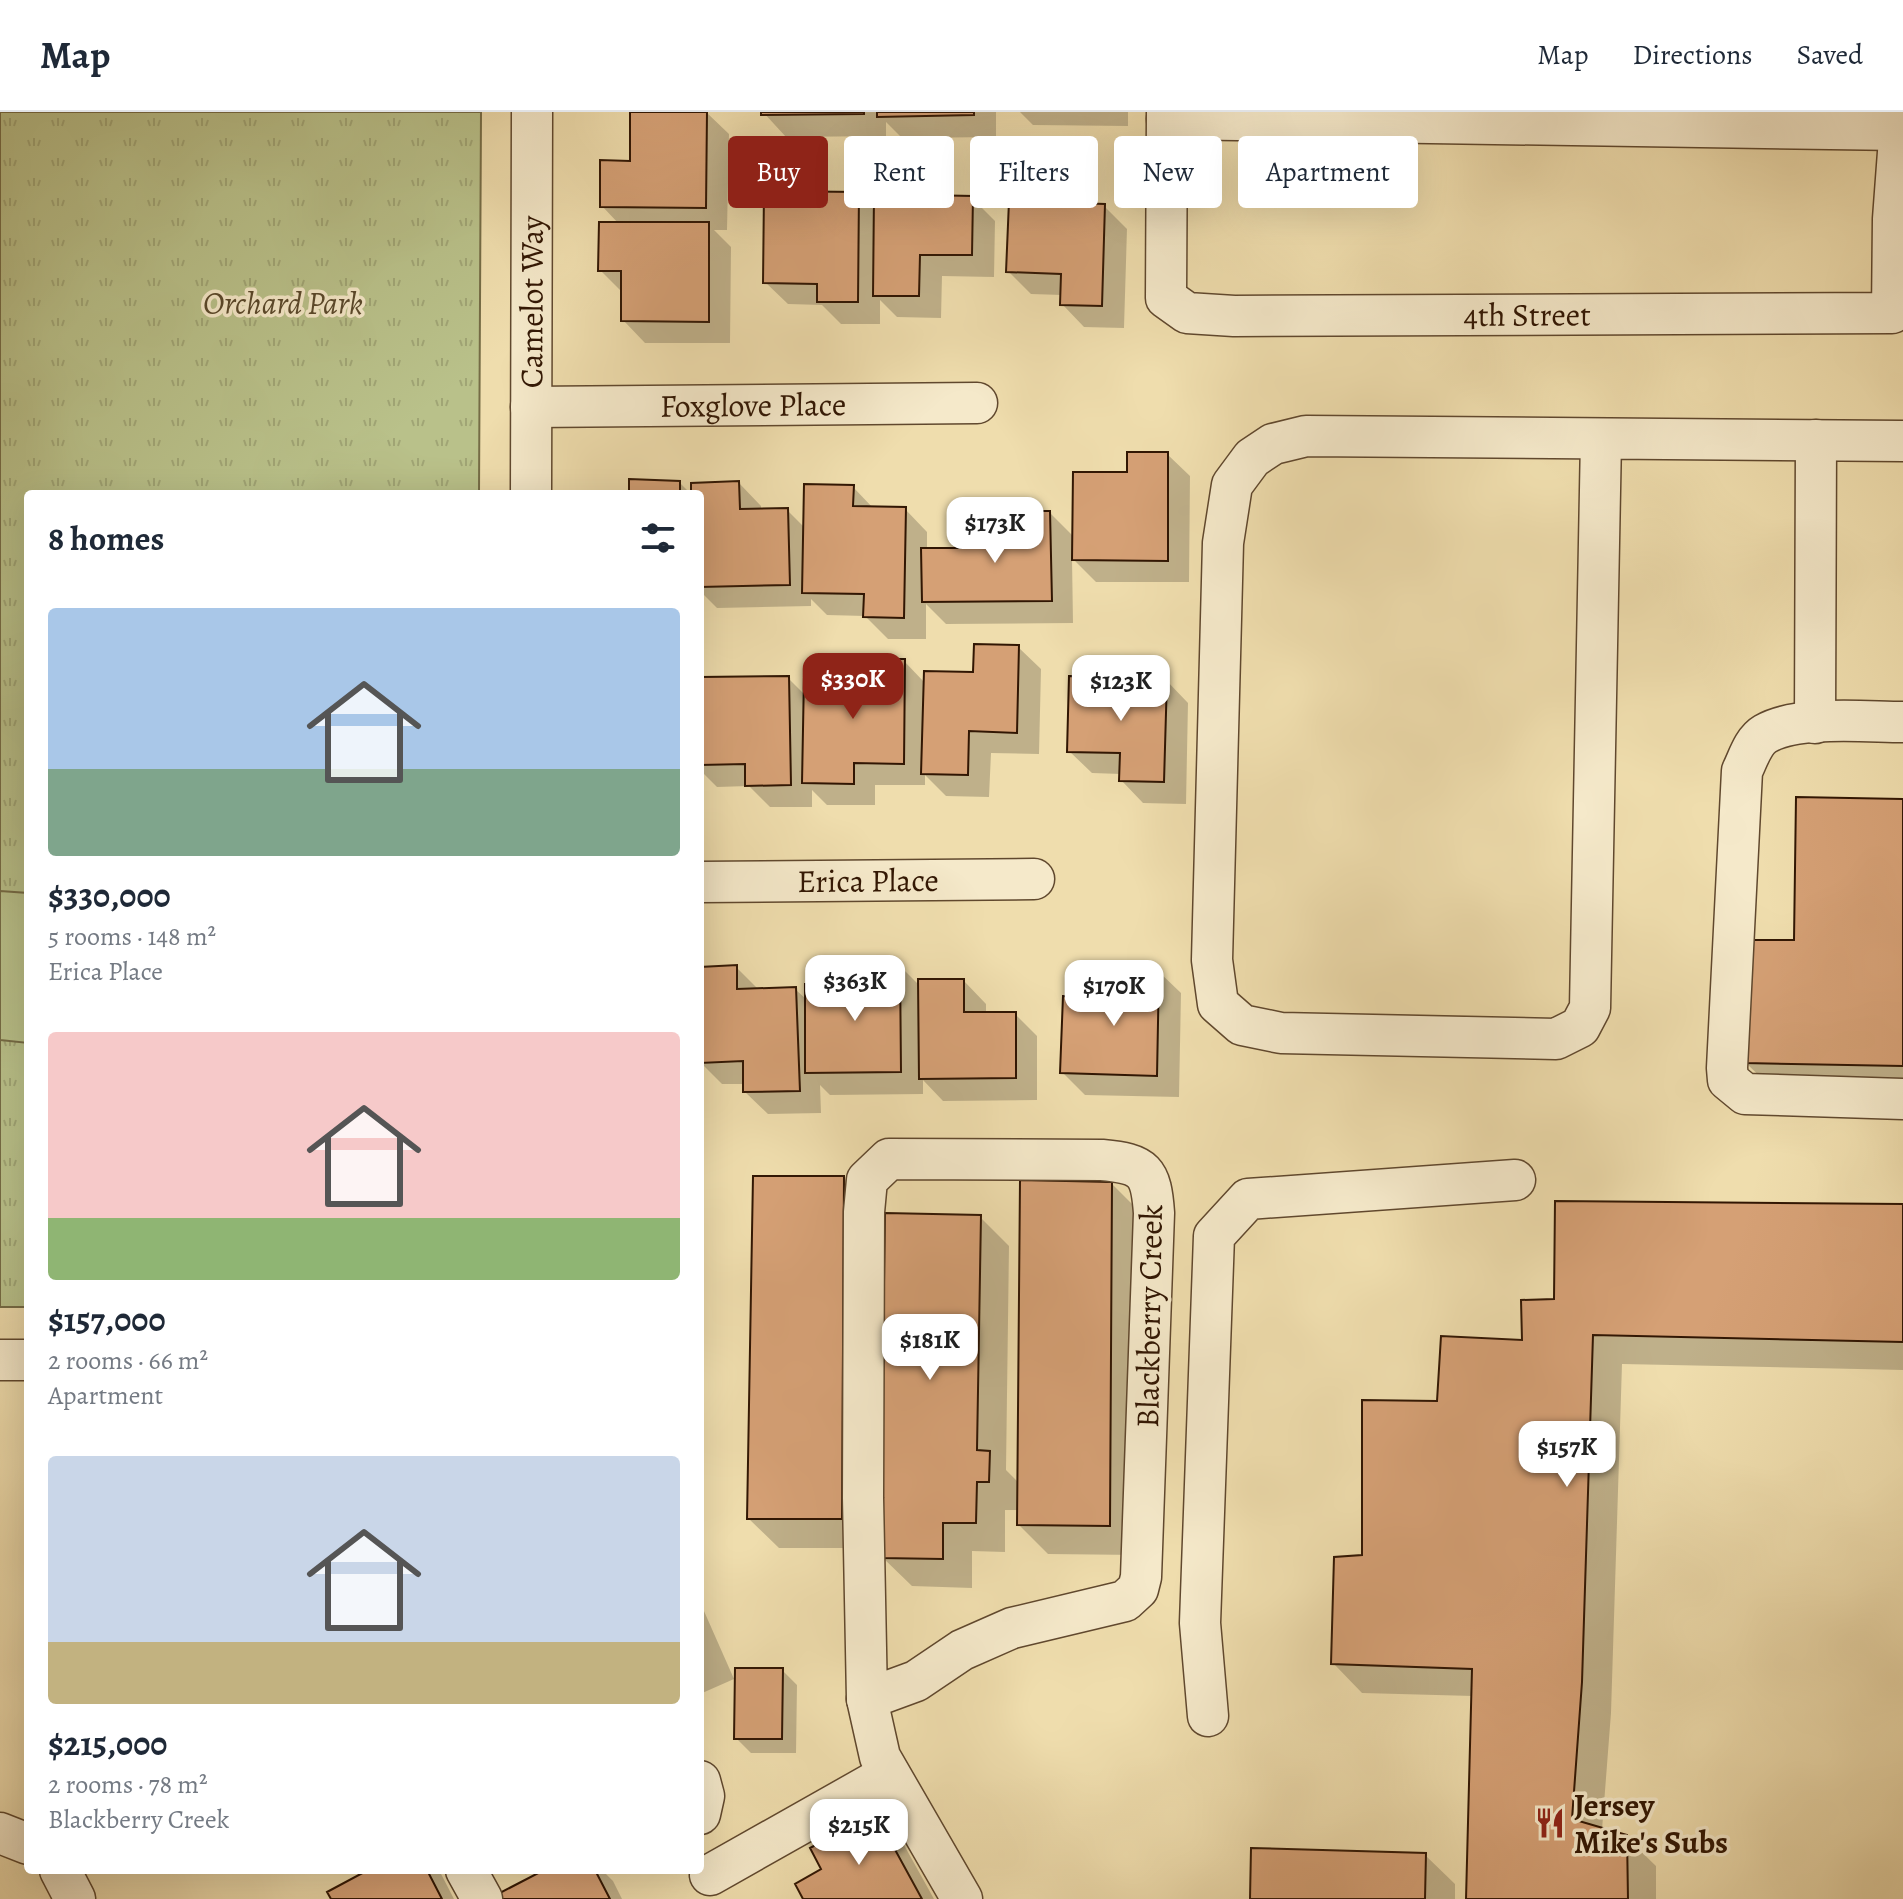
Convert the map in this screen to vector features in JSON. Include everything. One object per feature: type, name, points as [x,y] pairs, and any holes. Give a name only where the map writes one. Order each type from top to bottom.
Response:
[{"type":"street","name":"Camelot Way","points":[[531,490],[532,112]]},
{"type":"street","points":[[1167,115],[1900,121]]},
{"type":"street","name":"4th Street","points":[[1167,115],[1166,298],[1187,313],[1234,316],[1892,313],[1893,219],[1900,121]]},
{"type":"street","name":"Foxglove Place","points":[[531,407],[977,403]]},
{"type":"street","points":[[1601,439],[1590,1008],[1580,1027],[1556,1039],[1281,1033],[1242,1025],[1218,1004],[1212,960],[1223,543],[1232,485],[1252,458],[1273,444],[1306,436],[1903,441]]},
{"type":"street","points":[[1815,723],[1816,440]]},
{"type":"street","points":[[1903,722],[1793,725],[1764,734],[1753,747],[1742,771],[1728,1080],[1745,1094],[1903,1099]]},
{"type":"street","name":"Erica Place","points":[[704,882],[1034,879]]},
{"type":"street","name":"Blackberry Creek","points":[[867,1699],[916,1681],[962,1650],[1012,1628],[1125,1601],[1138,1589],[1143,1550],[1154,1213],[1152,1183],[1145,1172],[1127,1162],[889,1159],[867,1180],[864,1212],[863,1466],[867,1699],[880,1757],[962,1899]]},
{"type":"street","points":[[1208,1716],[1200,1623],[1214,1236],[1248,1199],[1515,1180]]},
{"type":"street","points":[[0,1360],[24,1360]]},
{"type":"street","points":[[711,1877],[889,1774]]},
{"type":"street","points":[[0,1833],[24,1842]]},
{"type":"street","points":[[62,1874],[75,1899]]},
{"type":"green space","name":"Orchard Park","points":[[0,112],[481,112],[479,490],[24,490],[24,1307],[0,1307]]},
{"type":"green space","points":[[0,891],[24,893],[24,1043],[0,1040]]},
{"type":"building","points":[[630,112],[707,112],[706,208],[600,207],[600,160],[630,161]]},
{"type":"building","points":[[761,112],[864,112],[864,114],[761,115]]},
{"type":"building","points":[[877,112],[974,112],[974,115],[877,117]]},
{"type":"building","points":[[828,192],[844,192],[844,208],[859,208],[858,302],[817,302],[817,284],[763,283],[764,208],[828,208]]},
{"type":"building","points":[[954,196],[970,196],[972,255],[920,255],[919,296],[873,296],[874,208],[954,208]]},
{"type":"building","points":[[1098,204],[1105,204],[1102,306],[1060,305],[1061,274],[1006,272],[1009,208],[1098,208]]},
{"type":"building","points":[[599,222],[709,222],[709,322],[621,321],[621,271],[598,271]]},
{"type":"building","points":[[1127,452],[1168,452],[1168,561],[1072,560],[1073,472],[1127,472]]},
{"type":"building","points":[[629,479],[680,481],[680,490],[629,490]]},
{"type":"building","points":[[739,481],[740,509],[788,508],[790,585],[704,587],[704,490],[691,490],[691,483]]},
{"type":"building","points":[[804,484],[854,485],[853,506],[906,507],[904,618],[863,617],[864,594],[802,593]]},
{"type":"building","points":[[997,511],[1050,511],[1052,601],[922,602],[921,548],[997,548]]},
{"type":"building","points":[[974,644],[1019,645],[1017,733],[969,731],[968,775],[921,774],[924,671],[973,672]]},
{"type":"building","points":[[856,659],[905,659],[904,764],[854,763],[854,784],[802,783],[804,676],[855,677]]},
{"type":"building","points":[[789,676],[791,785],[745,786],[745,764],[704,765],[704,677]]},
{"type":"building","points":[[1069,676],[1167,678],[1164,782],[1119,781],[1120,753],[1067,752]]},
{"type":"building","points":[[1796,797],[1903,799],[1903,1066],[1744,1063],[1746,940],[1794,940]]},
{"type":"building","points":[[900,963],[901,1072],[805,1073],[805,984],[858,983],[858,964]]},
{"type":"building","points":[[737,965],[737,989],[796,987],[800,1091],[743,1092],[743,1061],[704,1063],[704,967]]},
{"type":"building","points":[[1115,967],[1159,969],[1157,1076],[1060,1073],[1063,996],[1115,998]]},
{"type":"building","points":[[918,979],[964,979],[964,1012],[1016,1012],[1016,1078],[919,1079]]},
{"type":"building","points":[[753,1176],[844,1176],[842,1519],[747,1519]]},
{"type":"building","points":[[1020,1180],[1112,1182],[1110,1526],[1017,1525]]},
{"type":"building","points":[[1555,1201],[1903,1204],[1903,1342],[1593,1335],[1582,1682],[1572,1819],[1627,1835],[1628,1899],[1466,1899],[1472,1669],[1331,1664],[1334,1557],[1362,1555],[1362,1400],[1437,1401],[1441,1336],[1522,1340],[1521,1300],[1554,1299]]},
{"type":"building","points":[[885,1213],[981,1215],[977,1450],[990,1451],[989,1482],[977,1482],[976,1523],[943,1523],[943,1559],[880,1558]]},
{"type":"building","points":[[735,1668],[783,1668],[782,1739],[734,1739]]},
{"type":"building","points":[[875,1813],[922,1899],[803,1899],[795,1884],[821,1869],[810,1848]]},
{"type":"building","points":[[1251,1848],[1426,1853],[1425,1899],[1250,1899]]},
{"type":"building","points":[[361,1874],[429,1874],[442,1899],[331,1899],[327,1892]]},
{"type":"building","points":[[536,1874],[597,1874],[610,1899],[498,1899],[496,1895]]},
{"type":"place","name":"Jersey Mike's Subs","points":[[1550,1823]]}]
